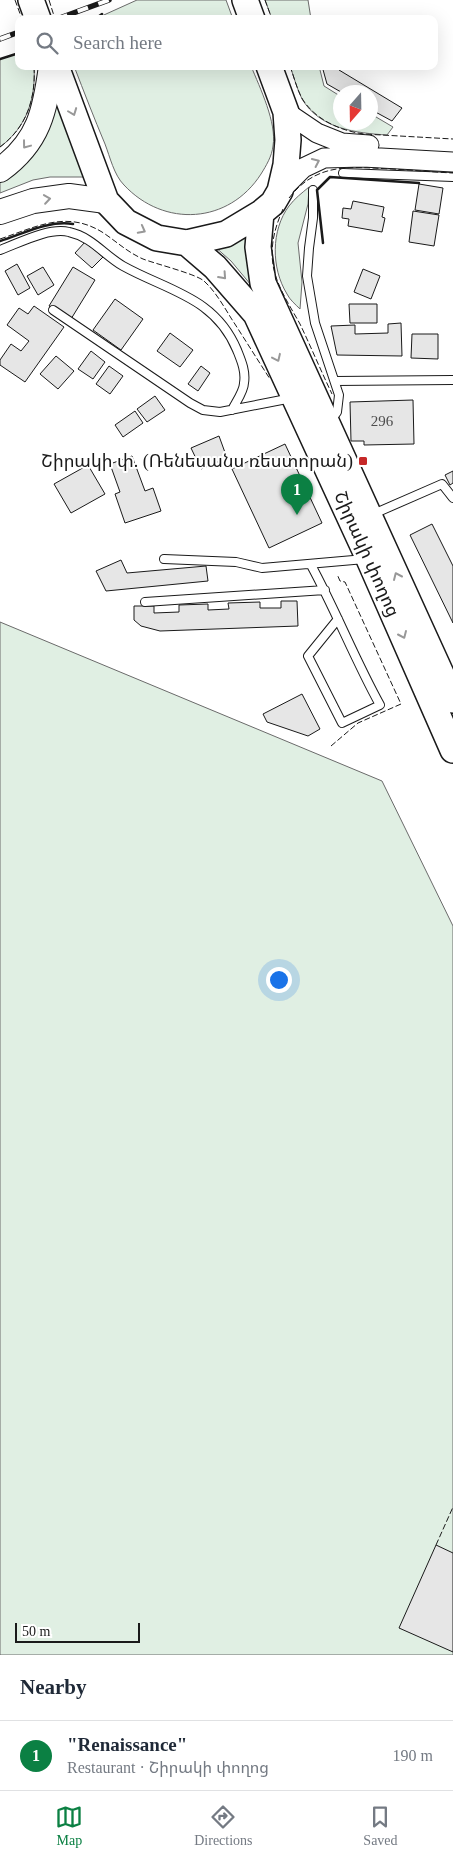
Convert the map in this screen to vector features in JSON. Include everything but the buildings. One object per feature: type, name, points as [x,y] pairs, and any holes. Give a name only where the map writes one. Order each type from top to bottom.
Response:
[{"type":"highway","points":[[31,0],[37,15]]},
{"type":"highway","points":[[245,0],[251,15]]},
{"type":"highway","points":[[57,70],[106,201],[126,222],[157,238],[187,243],[226,234],[261,213],[273,203],[280,191],[286,165],[288,140],[286,112],[271,70]]},
{"type":"highway","name":"Շիրակի փողոց","points":[[261,213],[258,247],[264,283],[453,700]]},
{"type":"highway","name":"Շիրակի փողոց","points":[[187,243],[215,267],[256,314],[370,559],[453,750]]},
{"type":"main road","points":[[0,170],[25,147],[43,114],[50,70]]},
{"type":"main road","points":[[0,212],[33,201],[69,196],[106,201]]},
{"type":"street","points":[[286,112],[317,133],[342,143],[453,150]]},
{"type":"street","points":[[280,191],[303,168],[324,158],[356,157],[453,162]]},
{"type":"lane","points":[[343,172],[453,177]]},
{"type":"lane","points":[[313,190],[314,218],[308,248],[307,276],[315,324],[339,396],[337,412],[327,424]]},
{"type":"lane","points":[[0,250],[54,230],[69,231],[93,242],[121,265],[198,301],[216,318],[232,338],[244,366],[244,384],[232,410]]},
{"type":"lane","points":[[53,310],[203,410],[220,412],[295,397]]},
{"type":"lane","points":[[335,382],[453,380]]},
{"type":"lane","points":[[369,516],[442,484],[453,498]]},
{"type":"lane","points":[[164,559],[236,562],[262,568],[370,559]]},
{"type":"lane","points":[[312,565],[380,706],[342,723],[308,656],[338,619]]},
{"type":"lane","points":[[145,602],[325,590]]},
{"type":"green space","points":[[137,0],[226,0],[232,15],[104,15]]},
{"type":"green space","points":[[265,0],[308,0],[310,15],[271,15]]},
{"type":"green space","points":[[15,54],[15,70],[34,70],[34,78],[28,111],[17,130],[0,147],[0,59]]},
{"type":"green space","points":[[76,70],[253,70],[267,106],[274,137],[268,161],[248,191],[232,203],[214,211],[195,214],[176,214],[140,199],[124,185],[118,176]]},
{"type":"green space","points":[[291,70],[320,70],[324,86],[333,92],[333,125],[319,117],[302,99]]},
{"type":"green space","points":[[58,103],[87,177],[50,177],[33,180],[0,193],[0,180],[44,136]]},
{"type":"green space","points":[[378,118],[393,127],[387,135],[347,130],[378,130]]},
{"type":"green space","points":[[309,187],[308,204],[298,243],[302,282],[300,309],[290,298],[282,284],[278,273],[275,249],[276,238],[283,216],[289,206]]},
{"type":"green space","points":[[251,230],[256,291],[231,261],[214,246]]},
{"type":"green space","points":[[0,622],[382,781],[453,926],[453,1655],[0,1655]]},
{"type":"railway","points":[[68,15],[109,0]]},
{"type":"railway","points":[[0,39],[15,33]]},
{"type":"fence","points":[[15,0],[21,15]]},
{"type":"fence","points":[[49,0],[54,15]]},
{"type":"fence","points":[[265,0],[271,15]]},
{"type":"fence","points":[[0,147],[17,130],[28,111],[33,89],[34,70]]},
{"type":"fence","points":[[291,70],[299,92],[308,107],[322,119],[338,127],[364,134],[453,139]]},
{"type":"fence","points":[[289,198],[311,178],[335,169],[399,169],[453,173]]},
{"type":"fence","points":[[283,209],[273,243],[272,258],[275,273],[280,288],[300,324],[332,394]]},
{"type":"fence","points":[[0,239],[51,223],[63,221],[76,222],[89,225],[102,232],[143,259],[200,278],[219,298],[270,379]]},
{"type":"fence","points":[[331,746],[358,723],[401,704],[345,582],[340,581],[337,574]]},
{"type":"fence","points":[[436,1545],[453,1507]]},
{"type":"wall","points":[[0,59],[15,54]]},
{"type":"wall","points":[[323,243],[317,190],[330,177],[419,183]]},
{"type":"wall","points":[[0,241],[36,228],[54,224],[73,224]]},
{"type":"place","name":"Շիրակի փ. (Ռենեսանս ռեստորան)","points":[[363,461]]},
{"type":"place","name":"\"Renaissance\"","points":[[297,515]]}]
